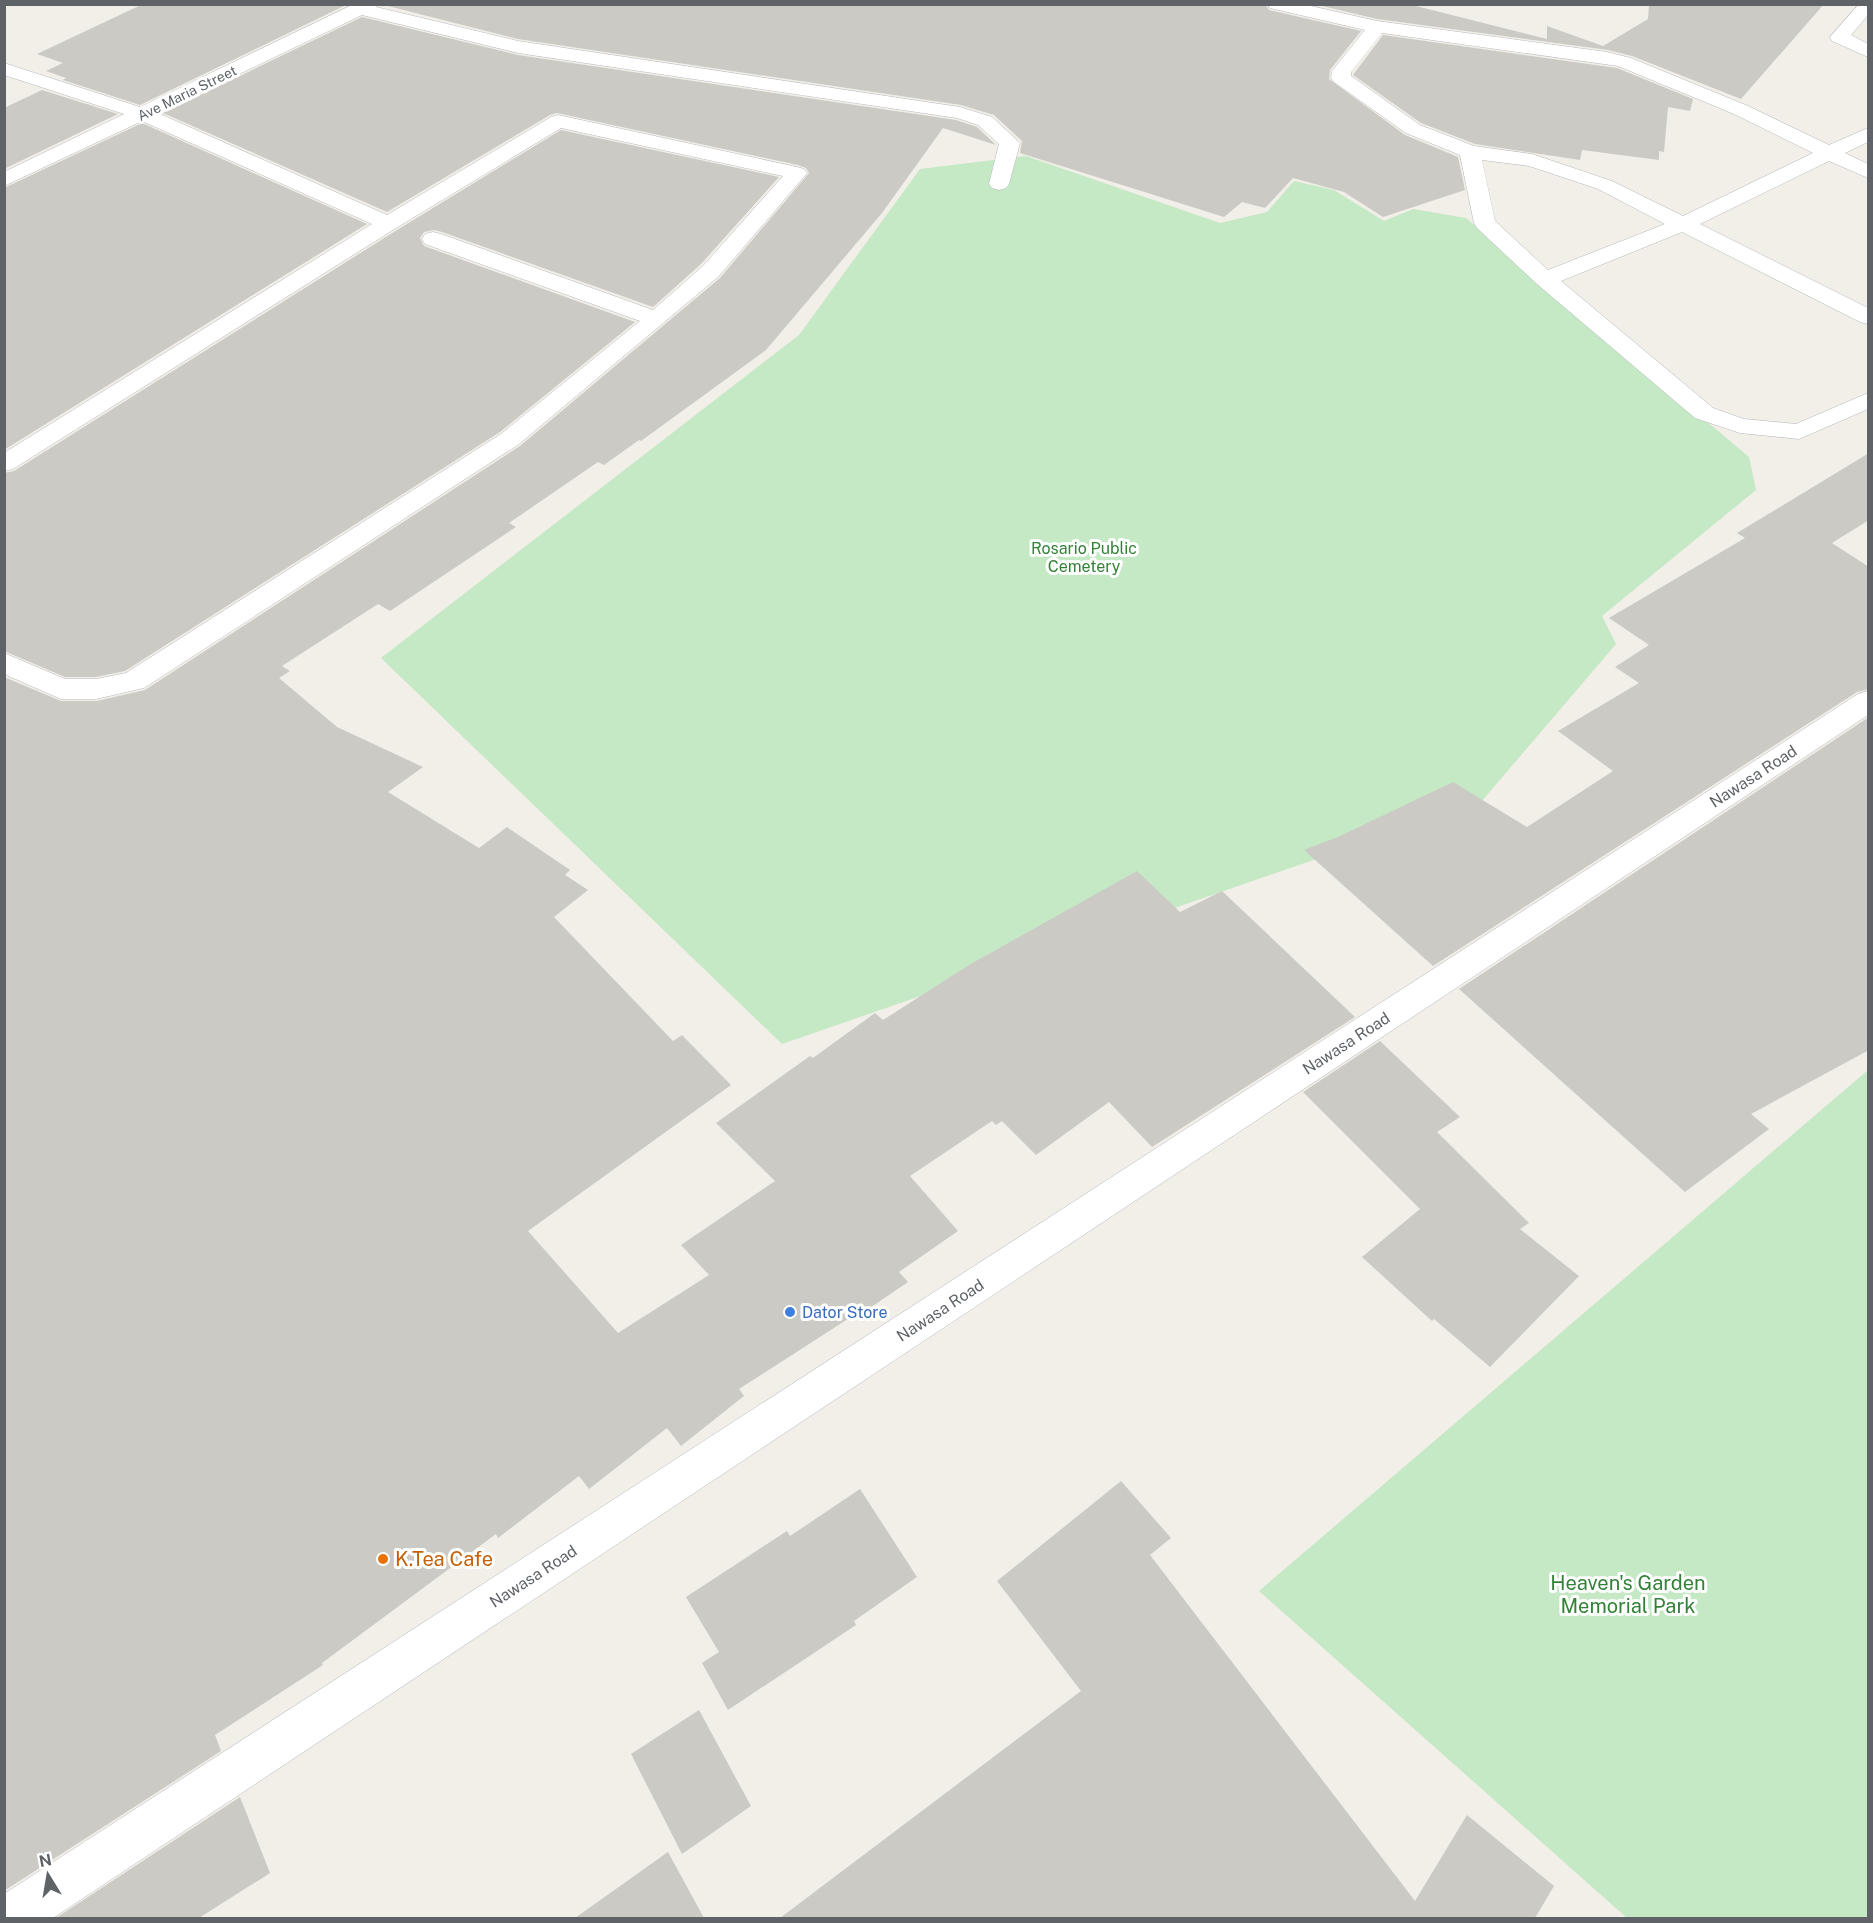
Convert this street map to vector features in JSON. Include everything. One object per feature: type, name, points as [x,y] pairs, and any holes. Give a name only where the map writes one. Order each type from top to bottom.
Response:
[{"type":"street","points":[[1276,4],[1377,27],[1624,62],[1741,110],[1869,172]]},
{"type":"street","points":[[1869,5],[1839,37],[1869,51]]},
{"type":"street","points":[[365,7],[518,47],[960,113],[985,121],[1010,143],[999,184]]},
{"type":"street","name":"Ave Maria Street","points":[[4,180],[365,7]]},
{"type":"street","points":[[1377,27],[1342,71],[1341,78],[1413,129],[1470,152],[1532,160],[1605,185],[1869,317]]},
{"type":"street","points":[[4,69],[143,114],[388,223]]},
{"type":"street","points":[[4,465],[388,223],[558,121],[797,173],[711,271],[510,439],[134,681],[96,689],[61,689],[4,662]]},
{"type":"street","points":[[1545,279],[1684,224],[1869,134]]},
{"type":"street","points":[[1470,152],[1485,223],[1545,279],[1704,413],[1740,426],[1799,432],[1869,400]]},
{"type":"street","points":[[433,239],[656,319]]},
{"type":"street","name":"Nawasa Road","points":[[11,1918],[1869,700]]},
{"type":"green space","name":"Rosario Public Cemetery","points":[[1026,156],[1220,223],[1267,212],[1294,181],[1334,190],[1384,221],[1413,209],[1466,218],[1749,457],[1756,490],[1602,616],[1616,644],[1481,802],[782,1044],[381,658],[799,335],[920,169]]},
{"type":"green space","name":"Heaven's Garden Memorial Park","points":[[1868,1070],[1868,1918],[1627,1918],[1259,1591]]},
{"type":"building","points":[[143,4],[348,4],[140,105],[63,80],[66,78],[46,71],[63,63],[37,54]]},
{"type":"building","points":[[380,4],[1265,4],[1269,10],[1361,31],[1330,70],[1329,79],[1405,135],[1458,157],[1465,190],[1383,217],[1344,192],[1293,178],[1265,208],[1242,202],[1224,217],[1020,153],[1022,141],[994,115],[961,105],[518,39]]},
{"type":"building","points":[[1314,4],[1408,4],[1547,39],[1547,26],[1603,46],[1648,19],[1649,4],[1824,4],[1741,99],[1632,56],[1608,50],[1377,19]]},
{"type":"building","points":[[362,17],[518,55],[956,120],[977,127],[996,145],[943,128],[882,213],[766,350],[641,441],[639,440],[604,465],[598,462],[509,523],[516,527],[390,611],[378,604],[282,666],[290,671],[279,678],[337,727],[423,767],[388,792],[479,848],[507,827],[570,870],[565,875],[588,890],[554,917],[673,1041],[682,1035],[731,1085],[528,1231],[618,1333],[709,1275],[681,1245],[775,1181],[716,1123],[875,1013],[883,1020],[969,965],[1137,871],[1180,912],[1222,891],[1355,1017],[1152,1147],[1109,1102],[1036,1155],[1002,1121],[996,1125],[992,1121],[910,1176],[958,1231],[899,1272],[908,1282],[739,1389],[744,1396],[681,1446],[667,1428],[589,1489],[579,1476],[498,1538],[496,1534],[322,1663],[323,1665],[215,1735],[221,1751],[4,1891],[4,677],[61,701],[97,701],[145,690],[520,446],[720,278],[809,173],[806,168],[798,165],[557,113],[387,212],[163,113]]},
{"type":"building","points":[[1383,35],[1617,68],[1693,99],[1690,111],[1668,107],[1664,152],[1659,151],[1659,160],[1582,150],[1580,160],[1475,144],[1421,123],[1353,75]]},
{"type":"building","points":[[42,90],[118,114],[4,169],[4,108]]},
{"type":"building","points":[[142,123],[367,224],[4,450],[4,188]]},
{"type":"building","points":[[561,130],[779,177],[701,264],[653,307],[442,232],[434,230],[424,232],[420,238],[424,246],[635,322],[500,432],[125,671],[96,677],[65,677],[4,651],[4,473],[14,471],[397,230]]},
{"type":"building","points":[[1869,453],[1869,520],[1832,543],[1869,567],[1869,689],[1857,692],[1433,966],[1304,850],[1340,836],[1453,782],[1527,827],[1613,771],[1558,731],[1639,683],[1615,667],[1649,645],[1609,618],[1745,538],[1737,533]]},
{"type":"building","points":[[1869,717],[1869,1050],[1751,1114],[1769,1129],[1685,1192],[1459,989]]},
{"type":"building","points":[[1380,1041],[1460,1117],[1437,1132],[1529,1223],[1520,1229],[1579,1276],[1490,1367],[1434,1319],[1432,1321],[1362,1257],[1420,1209],[1303,1092]]},
{"type":"building","points":[[1121,1481],[1171,1538],[1150,1555],[1415,1901],[1467,1815],[1554,1886],[1535,1918],[780,1918],[1081,1691],[997,1581]]},
{"type":"building","points":[[860,1489],[917,1577],[854,1621],[856,1625],[728,1710],[702,1663],[719,1652],[686,1597],[787,1531],[790,1536]]},
{"type":"building","points":[[699,1710],[751,1806],[682,1854],[631,1754]]},
{"type":"building","points":[[240,1797],[270,1873],[199,1918],[56,1918]]},
{"type":"building","points":[[668,1852],[704,1918],[575,1918]]},
{"type":"place","name":"Dator Store","points":[[790,1312]]},
{"type":"place","name":"K.Tea Cafe","points":[[383,1559]]}]
